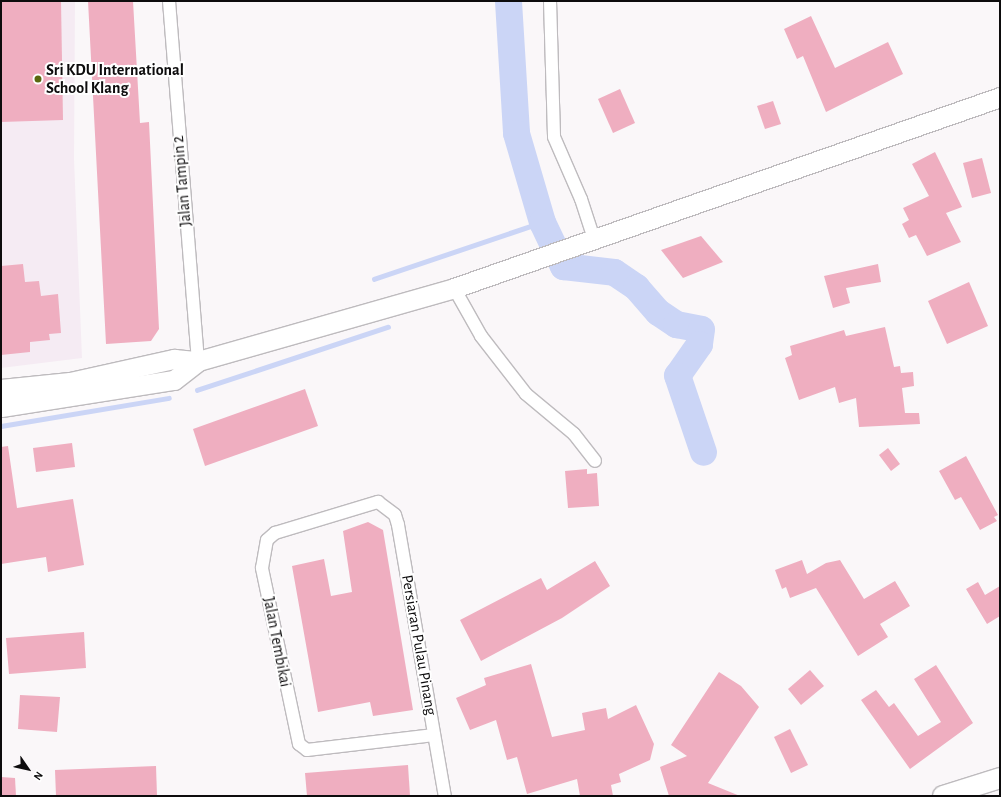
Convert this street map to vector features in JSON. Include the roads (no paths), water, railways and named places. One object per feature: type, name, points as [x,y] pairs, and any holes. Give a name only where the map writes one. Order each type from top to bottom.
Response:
[{"type":"highway","points":[[943,796],[1000,778]]},
{"type":"main road","points":[[1,389],[70,382],[174,359],[198,361],[454,288],[1000,97]]},
{"type":"main road","points":[[1,407],[174,380],[198,361]]},
{"type":"street","name":"Jalan Tampin 2","points":[[169,1],[198,361]]},
{"type":"street","points":[[550,1],[554,137],[581,199],[586,242]]},
{"type":"street","points":[[454,288],[481,336],[526,394],[574,434],[595,461]]},
{"type":"street","name":"Persiaran Pulau Pinang","points":[[275,533],[378,502],[395,515],[398,525],[445,796]]},
{"type":"street","name":"Jalan Tembikai","points":[[275,533],[267,540],[262,568],[299,744],[307,750],[434,735]]},
{"type":"waterway","points":[[508,1],[516,133],[542,222],[563,266],[614,272],[636,287],[658,312],[676,324],[701,329],[699,344],[677,375],[703,452]]},
{"type":"waterway","points":[[374,279],[542,222]]},
{"type":"waterway","points":[[197,390],[388,327]]},
{"type":"waterway","points":[[1,426],[169,398]]},
{"type":"place","name":"Sri KDU International School Klang","points":[[38,79]]}]
